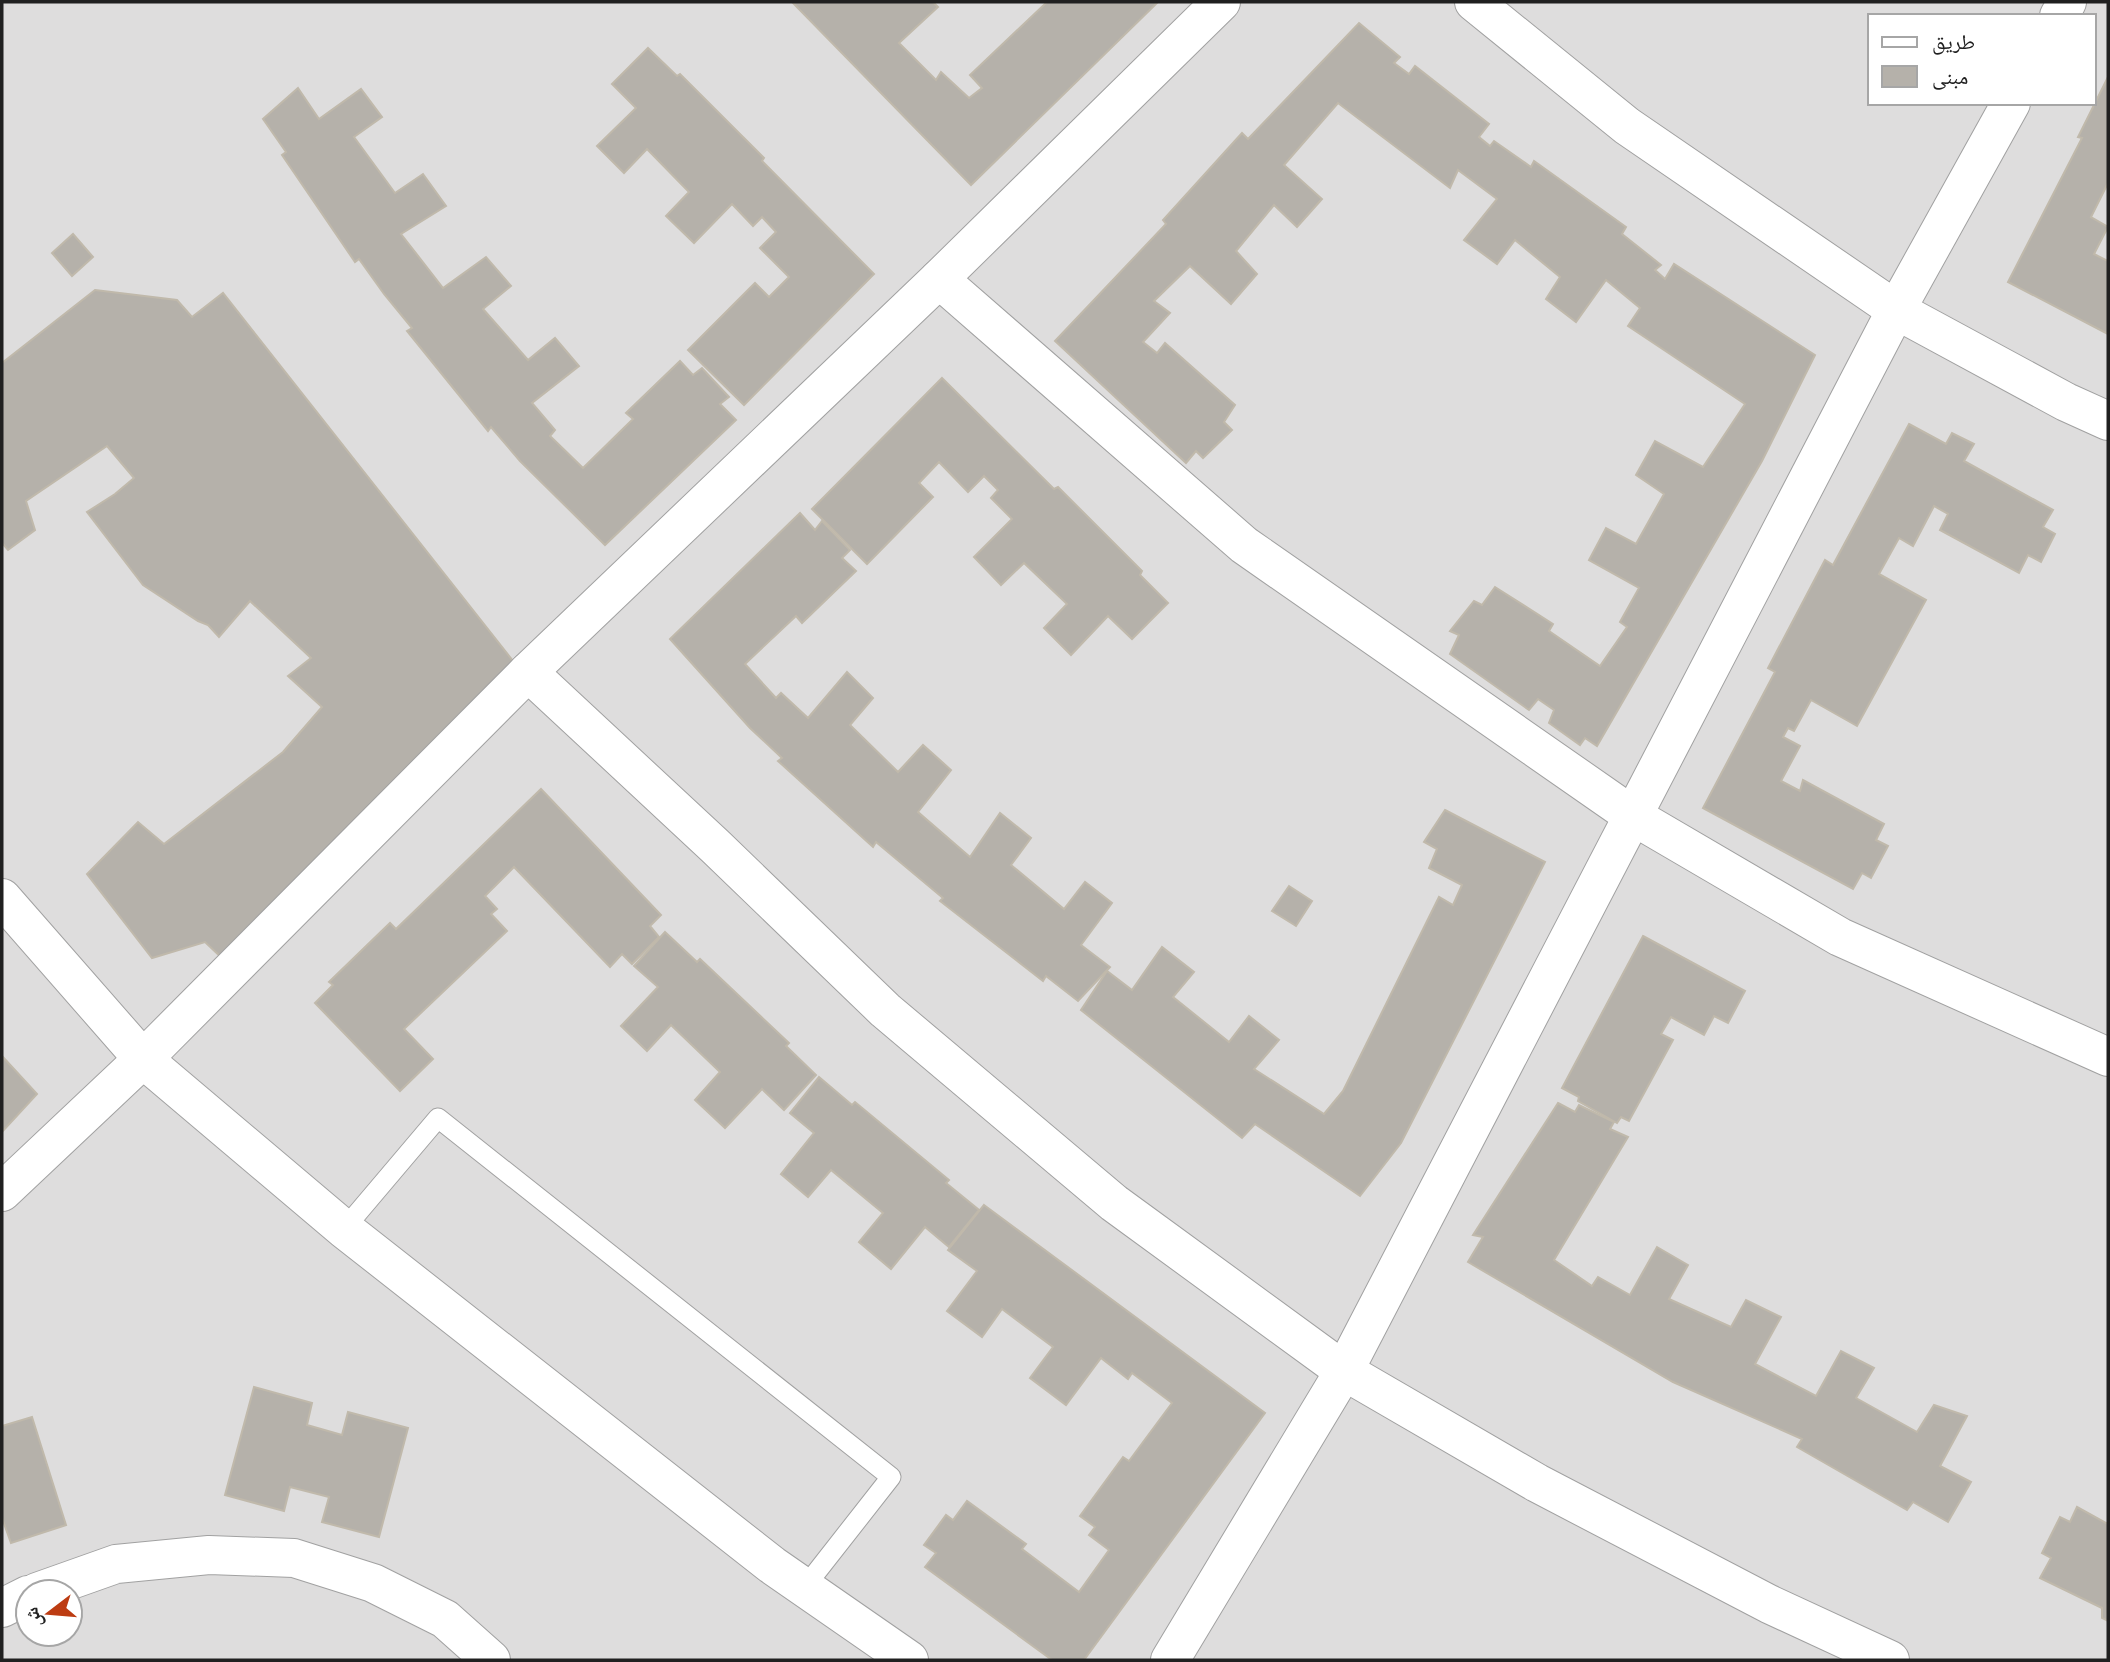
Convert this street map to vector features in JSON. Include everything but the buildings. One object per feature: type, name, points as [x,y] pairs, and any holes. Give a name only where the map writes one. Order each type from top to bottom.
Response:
[{"type":"street","points":[[2,1192],[144,1059],[528,672],[939,279],[1221,2]]},
{"type":"street","points":[[1474,2],[1627,126],[1896,310],[2066,402],[2108,421]]},
{"type":"street","points":[[1170,1660],[1344,1371],[1896,310],[2010,105]]},
{"type":"street","points":[[939,279],[1244,545],[1633,816],[1840,937],[2108,1057]]},
{"type":"street","points":[[528,672],[886,1010],[1114,1203],[1344,1371],[1537,1483],[1769,1604],[1890,1660]]},
{"type":"street","points":[[2,898],[144,1059],[344,1229],[761,1556],[909,1660]]},
{"type":"street","points":[[76,1578],[116,1564],[209,1555],[294,1558],[373,1583],[445,1619],[491,1660]]},
{"type":"lane","points":[[344,1229],[438,1118],[891,1477],[804,1588]]},
{"type":"shaded area","points":[[2,2],[2108,2],[2108,1660],[2,1660]]}]
